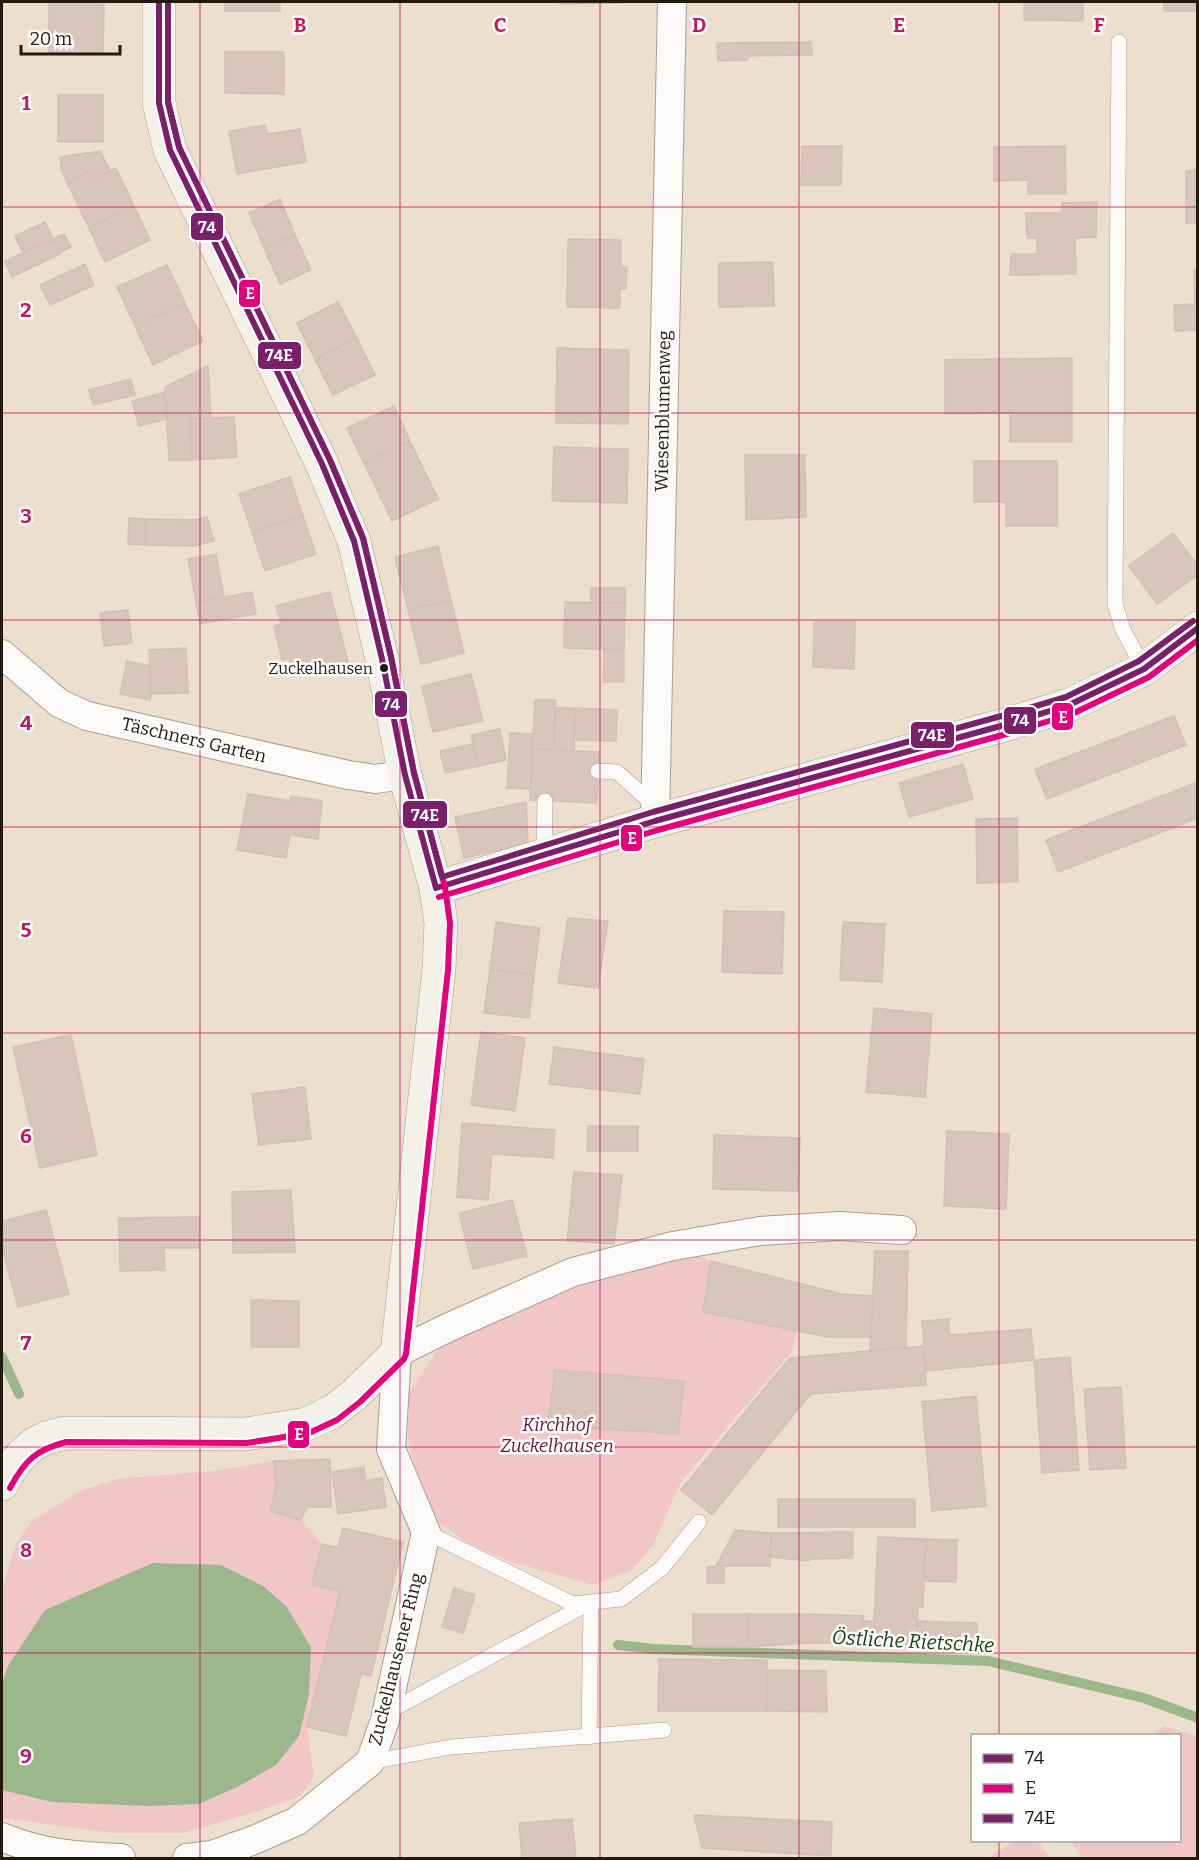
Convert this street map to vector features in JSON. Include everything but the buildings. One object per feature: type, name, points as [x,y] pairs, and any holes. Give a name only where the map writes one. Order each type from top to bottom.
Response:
[{"type":"street","points":[[159,2],[159,104],[170,150],[322,464],[354,541],[382,659],[405,776],[436,888],[441,923],[439,969],[397,1353],[391,1449],[426,1532]]},
{"type":"street","name":"Wiesenblumenweg","points":[[655,814],[672,2]]},
{"type":"street","points":[[436,888],[543,856],[655,814],[1018,721],[1069,705],[1144,669],[1197,628]]},
{"type":"street","name":"Täschners Garten","points":[[2,654],[59,702],[87,716],[348,775],[375,779],[405,776]]},
{"type":"street","points":[[2,1484],[16,1462],[34,1444],[65,1433],[246,1434],[307,1424],[332,1412],[354,1395],[397,1353],[447,1328],[573,1272],[673,1245],[760,1231],[839,1226],[902,1230]]},
{"type":"street","name":"Zuckelhausener Ring","points":[[188,1858],[213,1855],[297,1821],[370,1762],[387,1713],[426,1532]]},
{"type":"street","points":[[2,1837],[51,1852],[98,1858],[120,1858]]},
{"type":"lane","points":[[1119,42],[1115,604],[1123,630],[1144,669]]},
{"type":"lane","points":[[598,771],[618,772],[655,814]]},
{"type":"lane","points":[[543,856],[545,801]]},
{"type":"lane","points":[[426,1532],[573,1604],[621,1599],[662,1568],[699,1522]]},
{"type":"lane","points":[[387,1713],[591,1602]]},
{"type":"lane","points":[[589,1737],[591,1602]]},
{"type":"lane","points":[[370,1762],[451,1747],[664,1730]]},
{"type":"green space","name":"Kirchhof Zuckelhausen","points":[[692,1252],[711,1261],[703,1312],[797,1331],[792,1351],[681,1482],[653,1545],[632,1570],[593,1585],[508,1561],[468,1543],[435,1520],[421,1494],[408,1437],[409,1393],[445,1339],[542,1297]]},
{"type":"green space","points":[[274,1461],[276,1489],[270,1511],[301,1520],[322,1544],[312,1585],[340,1591],[307,1727],[314,1777],[300,1796],[259,1811],[183,1833],[112,1833],[2,1818],[2,1589],[16,1544],[32,1521],[80,1491],[117,1479],[214,1471]]},
{"type":"green space","points":[[1164,1726],[1197,1736],[1197,1858],[1083,1858],[1071,1842],[1181,1842],[1181,1734],[1153,1734]]},
{"type":"green space","points":[[1014,1842],[1038,1842],[1050,1858],[987,1858]]},
{"type":"shaded area","points":[[153,1563],[221,1565],[263,1586],[286,1606],[311,1647],[309,1694],[299,1736],[276,1765],[241,1785],[199,1804],[150,1806],[52,1802],[2,1790],[2,1683],[9,1664],[45,1610]]},
{"type":"waterway","name":"Östliche Rietschke","points":[[2,1357],[19,1394]]},
{"type":"waterway","name":"Östliche Rietschke","points":[[618,1645],[654,1649],[988,1661],[1144,1698],[1198,1718]]},
{"type":"transit line","name":"74","points":[[159,2],[159,103],[170,150],[322,464],[354,541],[382,659],[405,775],[436,888]]},
{"type":"transit line","name":"E","points":[[10,1488],[26,1463],[32,1458],[66,1442],[247,1443],[309,1433],[337,1420],[360,1402],[404,1359],[448,970],[450,923],[445,887],[414,773],[391,657],[363,538],[330,460],[179,147],[168,102],[168,2]]},
{"type":"transit line","name":"74E","points":[[168,2],[168,102],[179,147],[330,460],[363,538],[391,657],[414,773],[442,877],[653,812],[1066,697],[1139,661],[1193,621]]},
{"type":"transit line","name":"74","points":[[436,888],[655,821],[1008,724],[1069,705],[1144,669],[1198,628]]},
{"type":"transit line","name":"E","points":[[439,897],[658,830],[1072,714],[1149,677],[1198,640]]},
{"type":"place","name":"Zuckelhausen","points":[[384,668]]}]
